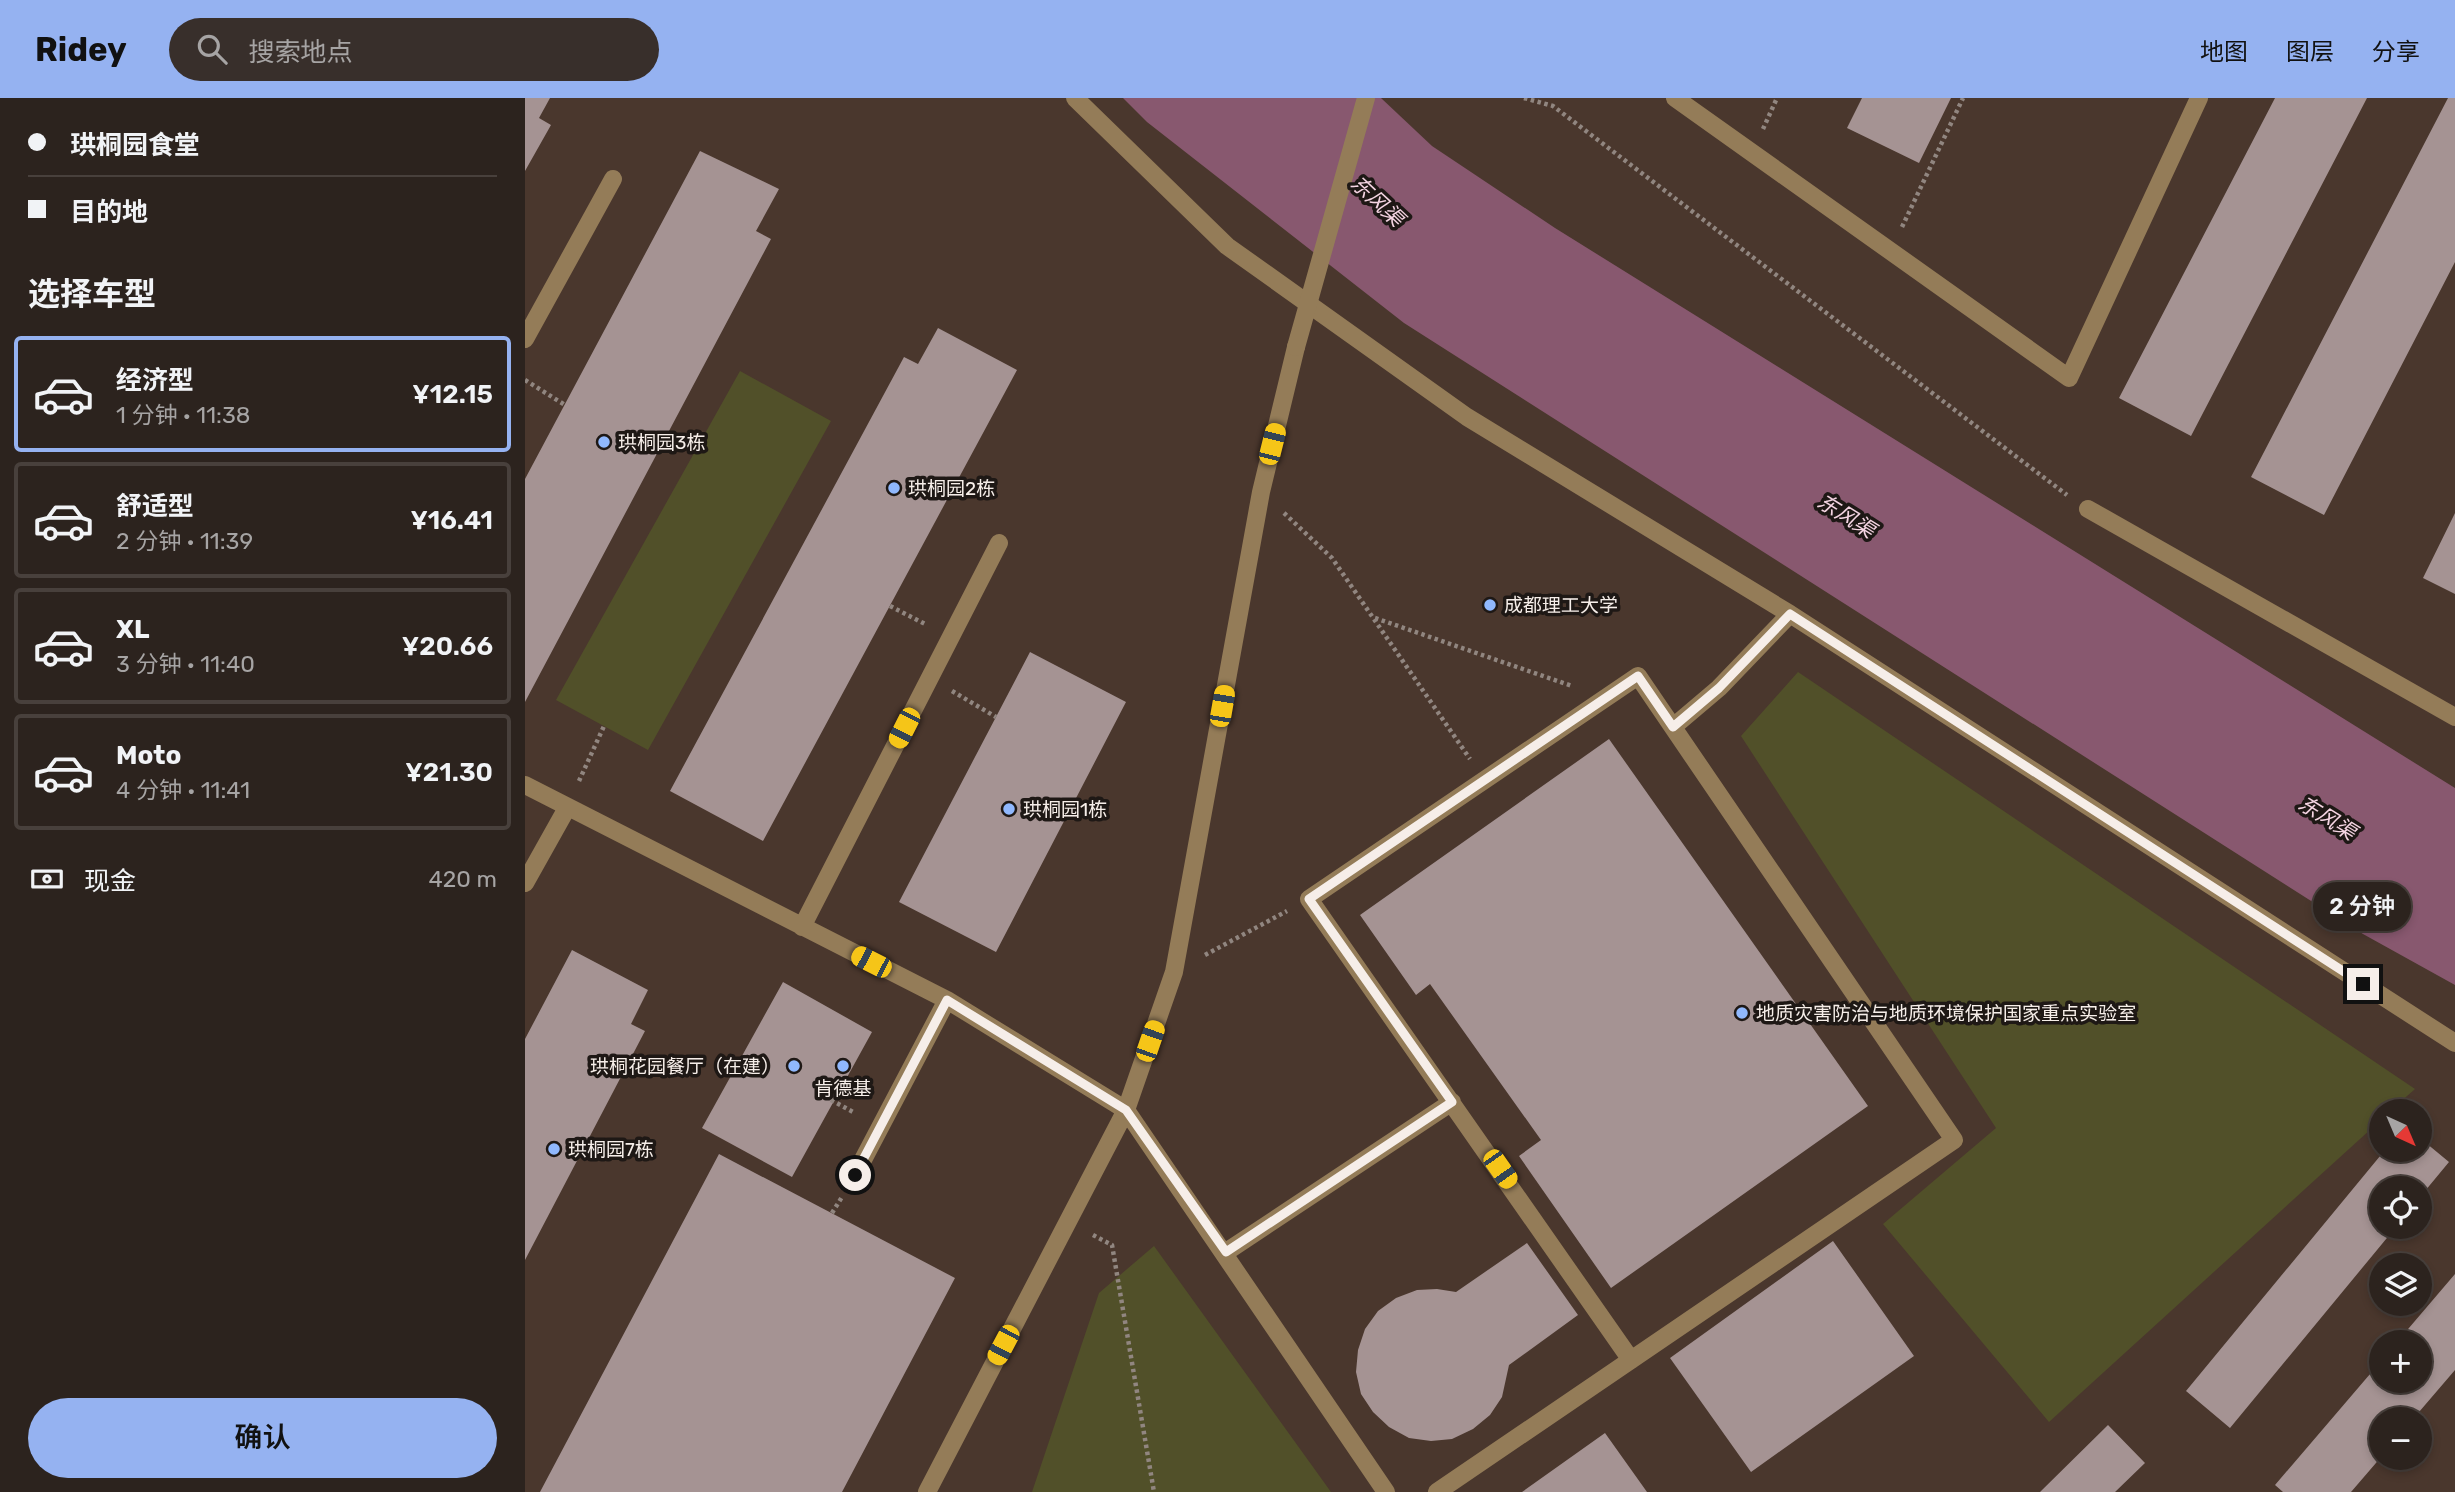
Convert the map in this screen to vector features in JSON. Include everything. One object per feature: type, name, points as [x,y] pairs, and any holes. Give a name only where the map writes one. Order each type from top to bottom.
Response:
[{"type":"street","points":[[1075,98],[1227,246],[1467,417],[1790,614],[2455,1042]]},
{"type":"street","points":[[927,1492],[1126,1110],[1174,972],[1261,492],[1296,347],[1366,98]]},
{"type":"street","points":[[1675,98],[2069,378],[2199,98]]},
{"type":"street","points":[[525,339],[613,179]]},
{"type":"street","points":[[2088,509],[2455,717]]},
{"type":"street","points":[[802,927],[999,543]]},
{"type":"street","points":[[1673,727],[1719,688],[1790,614]]},
{"type":"street","points":[[1437,1492],[1631,1360],[1954,1140],[1638,676],[1309,899],[1631,1360]]},
{"type":"street","points":[[525,785],[947,1000],[1126,1110],[1226,1252],[1386,1492]]},
{"type":"street","points":[[525,883],[567,808]]},
{"type":"street","points":[[855,1175],[947,1000]]},
{"type":"street","points":[[1226,1252],[1452,1102]]},
{"type":"path","points":[[1524,98],[1553,106],[2053,485]]},
{"type":"path","points":[[1891,251],[1963,98]]},
{"type":"path","points":[[525,380],[565,405]]},
{"type":"path","points":[[1261,492],[1332,558],[1484,780]]},
{"type":"path","points":[[890,606],[951,638]]},
{"type":"path","points":[[1375,618],[1605,698]]},
{"type":"path","points":[[930,678],[996,717]]},
{"type":"path","points":[[567,808],[604,726]]},
{"type":"path","points":[[1174,972],[1309,899]]},
{"type":"path","points":[[1068,1221],[1112,1245],[1154,1492]]},
{"type":"shaded area","name":"成都理工大学","points":[[525,98],[2455,98],[2455,1492],[525,1492]]},
{"type":"shaded area","points":[[740,371],[831,421],[648,750],[556,700]]},
{"type":"shaded area","points":[[1798,672],[2415,1089],[2404,1099],[2369,1099],[2369,1131],[2049,1422],[1883,1224],[1996,1128],[1741,736]]},
{"type":"shaded area","points":[[1154,1246],[1331,1492],[1032,1492],[1099,1293]]},
{"type":"water","name":"东风渠","points":[[1123,98],[1381,98],[1432,146],[1555,228],[2455,788],[2455,985],[2363,934],[1404,323],[1147,122]]},
{"type":"building","points":[[525,98],[550,98],[539,118],[551,125],[525,171]]},
{"type":"building","points":[[1862,98],[1951,98],[1919,163],[1847,128]]},
{"type":"building","points":[[2275,98],[2367,98],[2191,436],[2119,398]]},
{"type":"building","points":[[2448,98],[2455,98],[2455,262],[2324,515],[2251,477]]},
{"type":"building","name":"珙桐园3栋","points":[[700,151],[779,189],[756,231],[771,239],[525,702],[525,479]]},
{"type":"building","name":"珙桐园2栋","points":[[938,328],[1017,370],[763,841],[670,791],[904,357],[918,364]]},
{"type":"building","points":[[2455,513],[2455,594],[2423,578]]},
{"type":"building","name":"珙桐园1栋","points":[[1030,652],[1126,702],[996,952],[899,902]]},
{"type":"building","name":"地质灾害防治与地质环境保护国家重点实验室","points":[[1609,739],[1868,1106],[1611,1288],[1519,1156],[1541,1140],[1430,984],[1416,995],[1360,915]]},
{"type":"building","name":"珙桐园7栋","points":[[572,950],[648,990],[631,1024],[645,1031],[525,1260],[525,1039]]},
{"type":"building","name":"珙桐花园餐厅（在建）","points":[[783,982],[872,1032],[792,1177],[702,1128]]},
{"type":"building","points":[[2433,1149],[2449,1162],[2432,1183],[2432,1176],[2369,1176],[2369,1239],[2386,1239],[2375,1253],[2369,1253],[2369,1260],[2230,1428],[2186,1391],[2375,1162],[2433,1162]]},
{"type":"building","points":[[719,1154],[955,1278],[842,1492],[540,1492]]},
{"type":"building","points":[[1833,1241],[1914,1356],[1751,1472],[1670,1358]]},
{"type":"building","points":[[1527,1243],[1578,1315],[1509,1365],[1502,1397],[1490,1415],[1473,1429],[1452,1439],[1431,1441],[1409,1438],[1389,1427],[1373,1412],[1361,1394],[1356,1372],[1358,1350],[1365,1329],[1378,1311],[1396,1298],[1417,1290],[1456,1292]]},
{"type":"building","points":[[2455,1274],[2455,1370],[2423,1407],[2369,1407],[2370,1470],[2351,1492],[2283,1492],[2275,1485],[2369,1375],[2369,1393],[2432,1393],[2432,1330],[2407,1330],[2419,1316],[2432,1316],[2432,1301]]},
{"type":"building","points":[[2108,1425],[2145,1463],[2115,1492],[2040,1492]]},
{"type":"building","points":[[1605,1433],[1647,1492],[1522,1492]]},
{"type":"place","name":"珙桐园3栋","points":[[604,442]]},
{"type":"place","name":"珙桐园2栋","points":[[894,488]]},
{"type":"place","name":"成都理工大学","points":[[1490,605]]},
{"type":"place","name":"珙桐园1栋","points":[[1009,809]]},
{"type":"place","name":"地质灾害防治与地质环境保护国家重点实验室","points":[[1742,1013]]},
{"type":"place","name":"珙桐花园餐厅（在建）","points":[[794,1066]]},
{"type":"place","name":"肯德基","points":[[843,1066]]},
{"type":"place","name":"珙桐园7栋","points":[[554,1149]]},
{"type":"route","points":[[855,1175],[947,1000],[1126,1110],[1226,1252],[1452,1102],[1309,899],[1638,676],[1673,727],[1719,688],[1790,614],[2363,984]]}]
